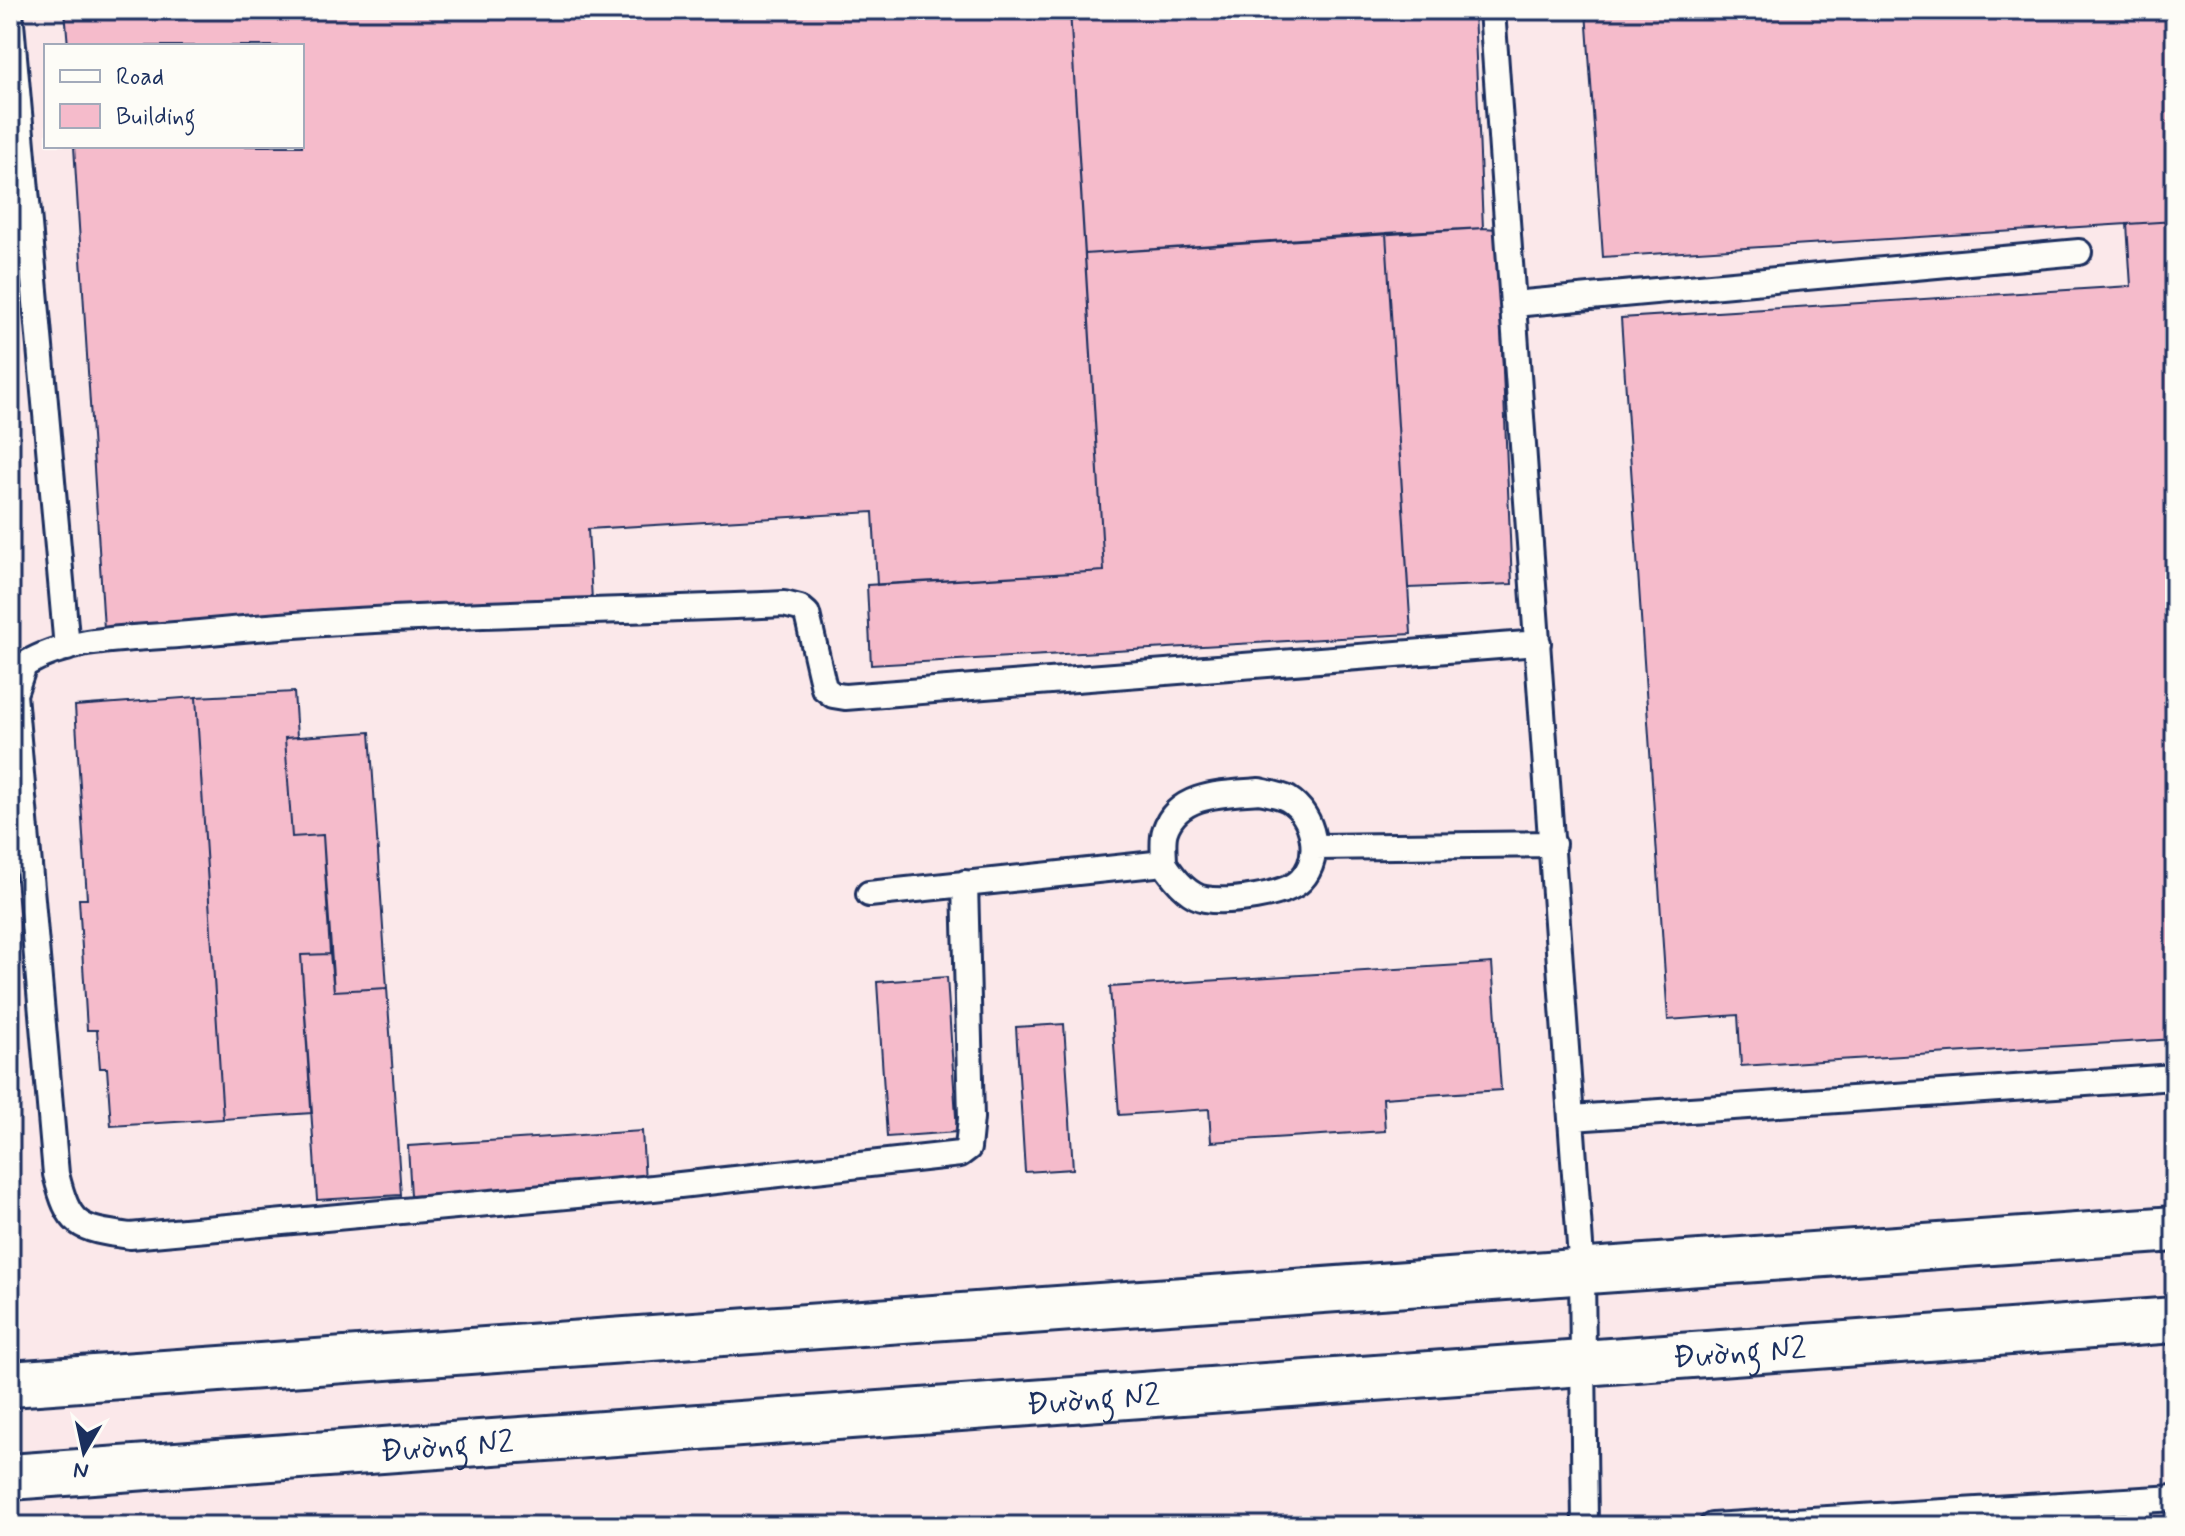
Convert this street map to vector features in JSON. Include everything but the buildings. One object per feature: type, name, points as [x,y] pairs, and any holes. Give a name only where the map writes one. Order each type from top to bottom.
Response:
[{"type":"street","points":[[10,1384],[2175,1229]]},
{"type":"street","name":"Đường N2","points":[[10,1477],[2175,1320]]},
{"type":"lane","points":[[1492,10],[1582,1273],[1585,1526]]},
{"type":"lane","points":[[10,12],[67,648]]},
{"type":"lane","points":[[1514,304],[2079,252]]},
{"type":"lane","points":[[965,883],[971,1118],[968,1148],[960,1154],[653,1188],[130,1236],[89,1231],[65,1209],[56,1174],[18,840],[14,694],[24,665],[45,652],[67,648],[290,623],[784,604],[800,608],[807,614],[824,688],[833,695],[845,697],[1538,643]]},
{"type":"lane","points":[[1259,791],[1288,799],[1307,817],[1315,847],[1311,864],[1300,881],[1280,892],[1240,898],[1204,899],[1187,889],[1164,863],[1165,832],[1169,825],[1184,806],[1206,796],[1259,791]]},
{"type":"lane","points":[[1315,847],[1553,844]]},
{"type":"lane","points":[[869,894],[1164,863]]},
{"type":"lane","points":[[1572,1118],[2175,1077]]},
{"type":"lane","points":[[1712,1526],[1820,1523],[2175,1498]]},
{"type":"lane","points":[[2137,1501],[2139,1526]]},
{"type":"shaded area","points":[[10,10],[2175,10],[2175,1526],[10,1526]]}]
